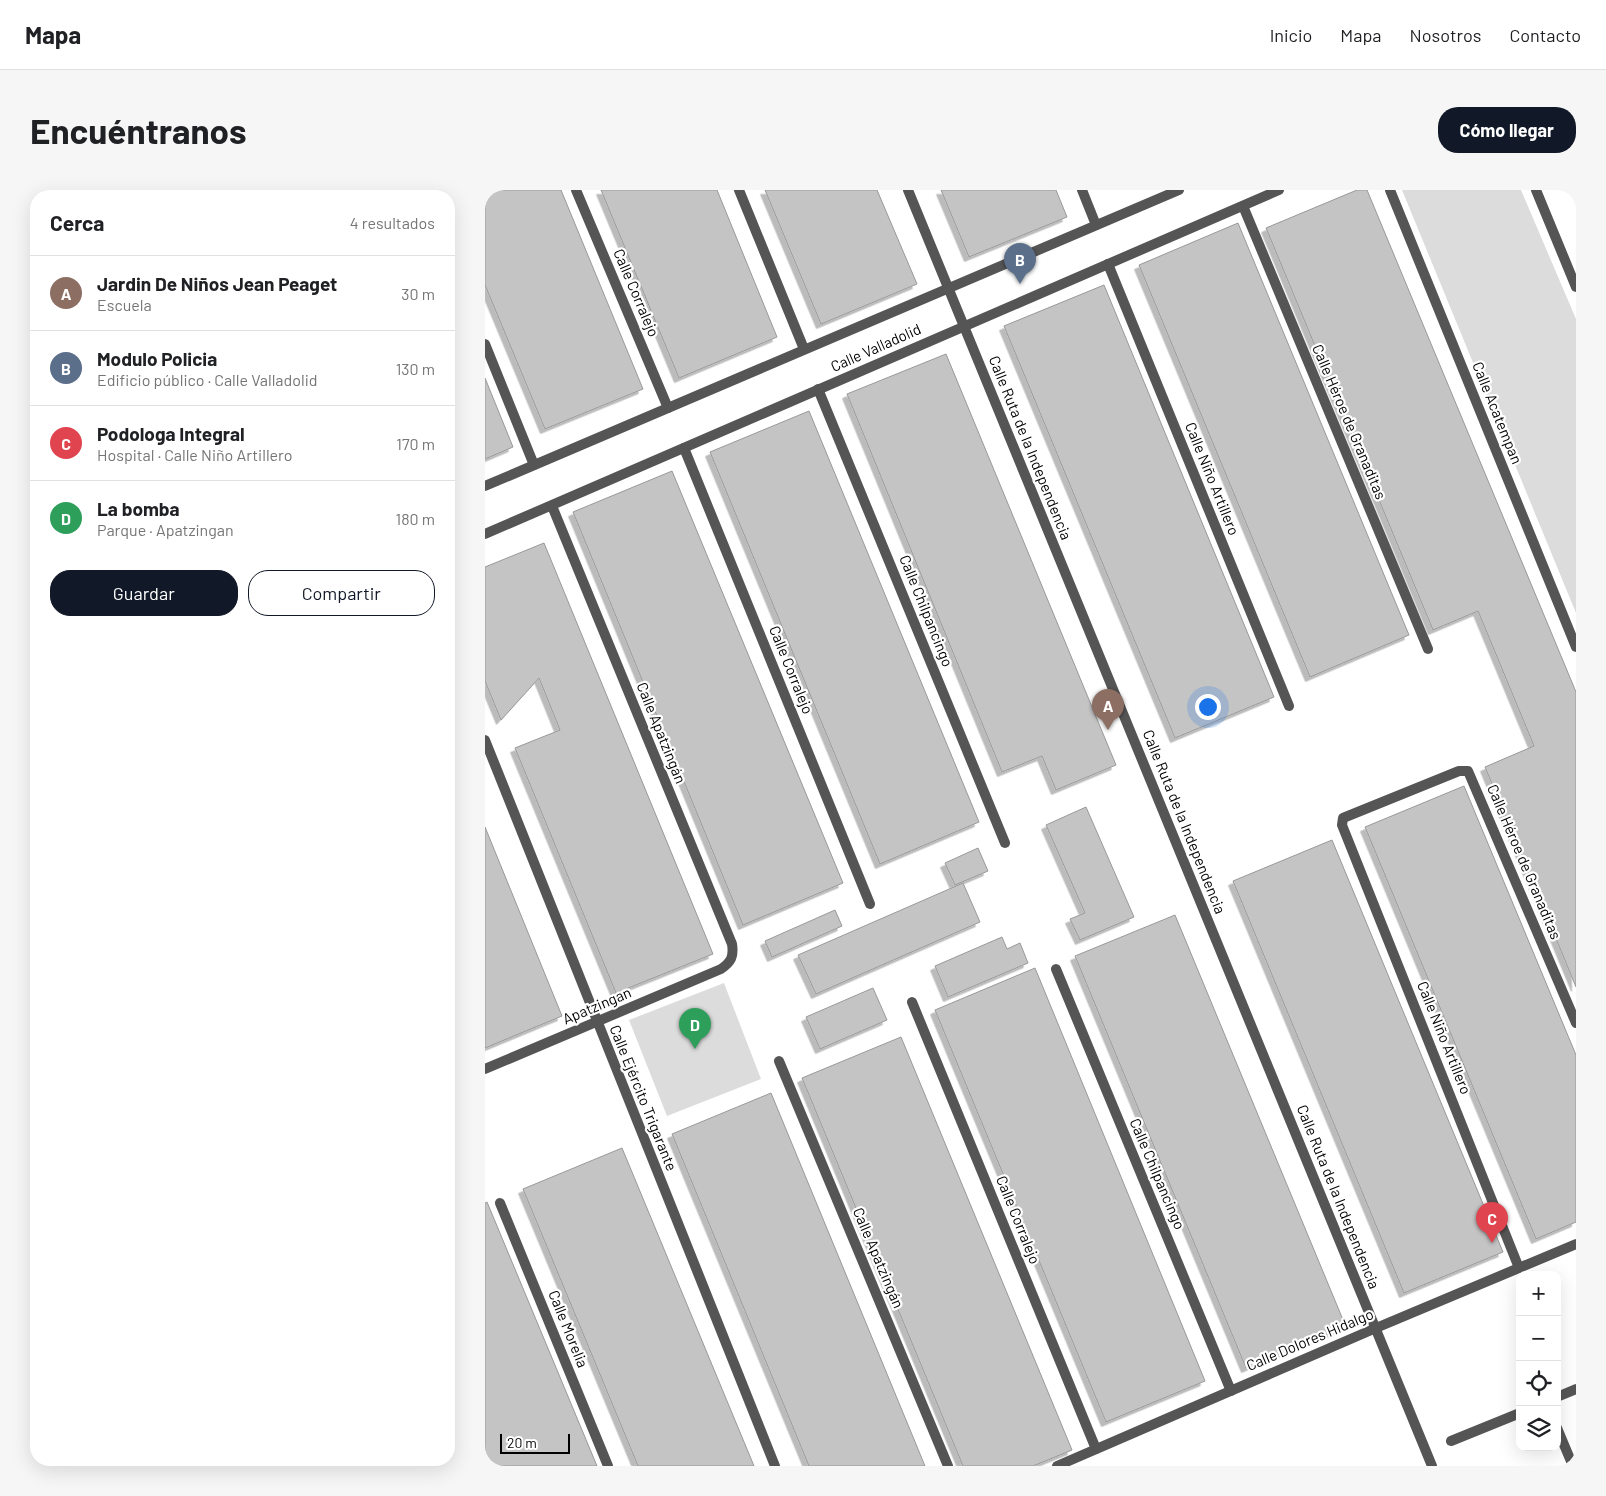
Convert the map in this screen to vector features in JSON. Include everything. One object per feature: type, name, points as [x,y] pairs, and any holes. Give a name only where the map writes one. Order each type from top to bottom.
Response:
[{"type":"street","name":"Calle Corralejo","points":[[576,190],[668,408]]},
{"type":"street","points":[[739,190],[804,349]]},
{"type":"street","name":"Calle Ruta de la Independencia","points":[[908,190],[1433,1466]]},
{"type":"street","points":[[1082,190],[1096,225]]},
{"type":"street","name":"Calle Valladolid","points":[[485,486],[1179,190]]},
{"type":"street","name":"Calle Valladolid","points":[[485,534],[1279,190]]},
{"type":"street","name":"Calle Acatempan","points":[[1390,190],[1576,647]]},
{"type":"street","points":[[1536,190],[1576,287]]},
{"type":"street","name":"Calle Héroe de Granaditas","points":[[1243,206],[1428,649]]},
{"type":"street","name":"Calle Niño Artillero","points":[[1108,264],[1289,706]]},
{"type":"street","points":[[485,344],[535,465]]},
{"type":"street","name":"Calle Chilpancingo","points":[[818,389],[1005,844]]},
{"type":"street","name":"Calle Corralejo","points":[[684,448],[870,904]]},
{"type":"street","name":"Calle Apatzingán","points":[[552,506],[732,944],[732,959],[721,969]]},
{"type":"street","name":"Calle Ejército Trigarante","points":[[485,740],[775,1466]]},
{"type":"street","name":"Calle Héroe de Granaditas","points":[[1466,770],[1470,774],[1576,1023]]},
{"type":"street","name":"Calle Niño Artillero","points":[[1466,770],[1346,816],[1342,820],[1519,1268]]},
{"type":"street","name":"Apatzingan","points":[[485,1069],[721,969]]},
{"type":"street","name":"Calle Chilpancingo","points":[[1056,970],[1231,1391]]},
{"type":"street","name":"Calle Corralejo","points":[[912,1002],[1096,1449]]},
{"type":"street","name":"Calle Apatzingán","points":[[779,1062],[948,1466]]},
{"type":"street","name":"Calle Morelia","points":[[500,1203],[608,1466]]},
{"type":"street","name":"Calle Dolores Hidalgo","points":[[1057,1466],[1576,1244]]},
{"type":"street","points":[[1561,1395],[1576,1389]]},
{"type":"street","points":[[1451,1441],[1516,1414]]},
{"type":"street","points":[[1561,1438],[1573,1466]]},
{"type":"shaded area","points":[[1402,190],[1521,190],[1576,319],[1576,613]]},
{"type":"shaded area","points":[[724,983],[761,1079],[667,1116],[629,1020]]},
{"type":"building","points":[[485,190],[561,190],[643,389],[545,429],[485,285]]},
{"type":"building","points":[[601,190],[717,190],[777,337],[679,378]]},
{"type":"building","points":[[765,190],[877,190],[917,284],[821,324]]},
{"type":"building","points":[[941,190],[1056,190],[1067,217],[969,257]]},
{"type":"building","points":[[1357,190],[1367,190],[1576,692],[1576,987],[1485,767],[1534,746],[1478,611],[1433,630],[1266,228]]},
{"type":"building","points":[[1238,223],[1409,635],[1310,677],[1139,265]]},
{"type":"building","points":[[1104,285],[1274,697],[1175,738],[1004,326]]},
{"type":"building","points":[[946,354],[1116,765],[1056,790],[1042,756],[1002,772],[847,394]]},
{"type":"building","points":[[485,378],[513,447],[485,459]]},
{"type":"building","points":[[809,411],[979,822],[880,864],[710,452]]},
{"type":"building","points":[[672,471],[843,883],[743,925],[573,512]]},
{"type":"building","points":[[544,543],[713,954],[616,993],[515,748],[560,730],[539,678],[501,720],[485,681],[485,567]]},
{"type":"building","points":[[1464,786],[1576,1055],[1576,1222],[1536,1239],[1365,827]]},
{"type":"building","points":[[1086,807],[1134,917],[1080,940],[1070,919],[1085,913],[1046,825]]},
{"type":"building","points":[[485,827],[562,1016],[485,1048]]},
{"type":"building","points":[[1332,840],[1503,1252],[1404,1293],[1233,881]]},
{"type":"building","points":[[978,848],[988,871],[955,885],[945,863]]},
{"type":"building","points":[[963,883],[980,922],[816,994],[798,955]]},
{"type":"building","points":[[835,910],[842,926],[772,957],[765,941]]},
{"type":"building","points":[[1175,915],[1346,1327],[1246,1368],[1075,956]]},
{"type":"building","points":[[1002,937],[1007,949],[1020,943],[1028,963],[948,997],[935,966]]},
{"type":"building","points":[[1035,968],[1205,1381],[1106,1422],[935,1010]]},
{"type":"building","points":[[873,988],[887,1020],[820,1049],[806,1017]]},
{"type":"building","points":[[901,1037],[1072,1450],[1033,1466],[963,1466],[802,1078]]},
{"type":"building","points":[[771,1093],[925,1466],[809,1466],[672,1134]]},
{"type":"building","points":[[622,1148],[754,1466],[638,1466],[523,1189]]},
{"type":"building","points":[[487,1202],[597,1466],[485,1466],[485,1203]]},
{"type":"place","name":"Modulo Policia","points":[[1020,284]]},
{"type":"place","name":"Jardin De Niños Jean Peaget","points":[[1108,730]]},
{"type":"place","name":"La bomba","points":[[695,1049]]},
{"type":"place","name":"Podologa Integral","points":[[1492,1243]]}]
